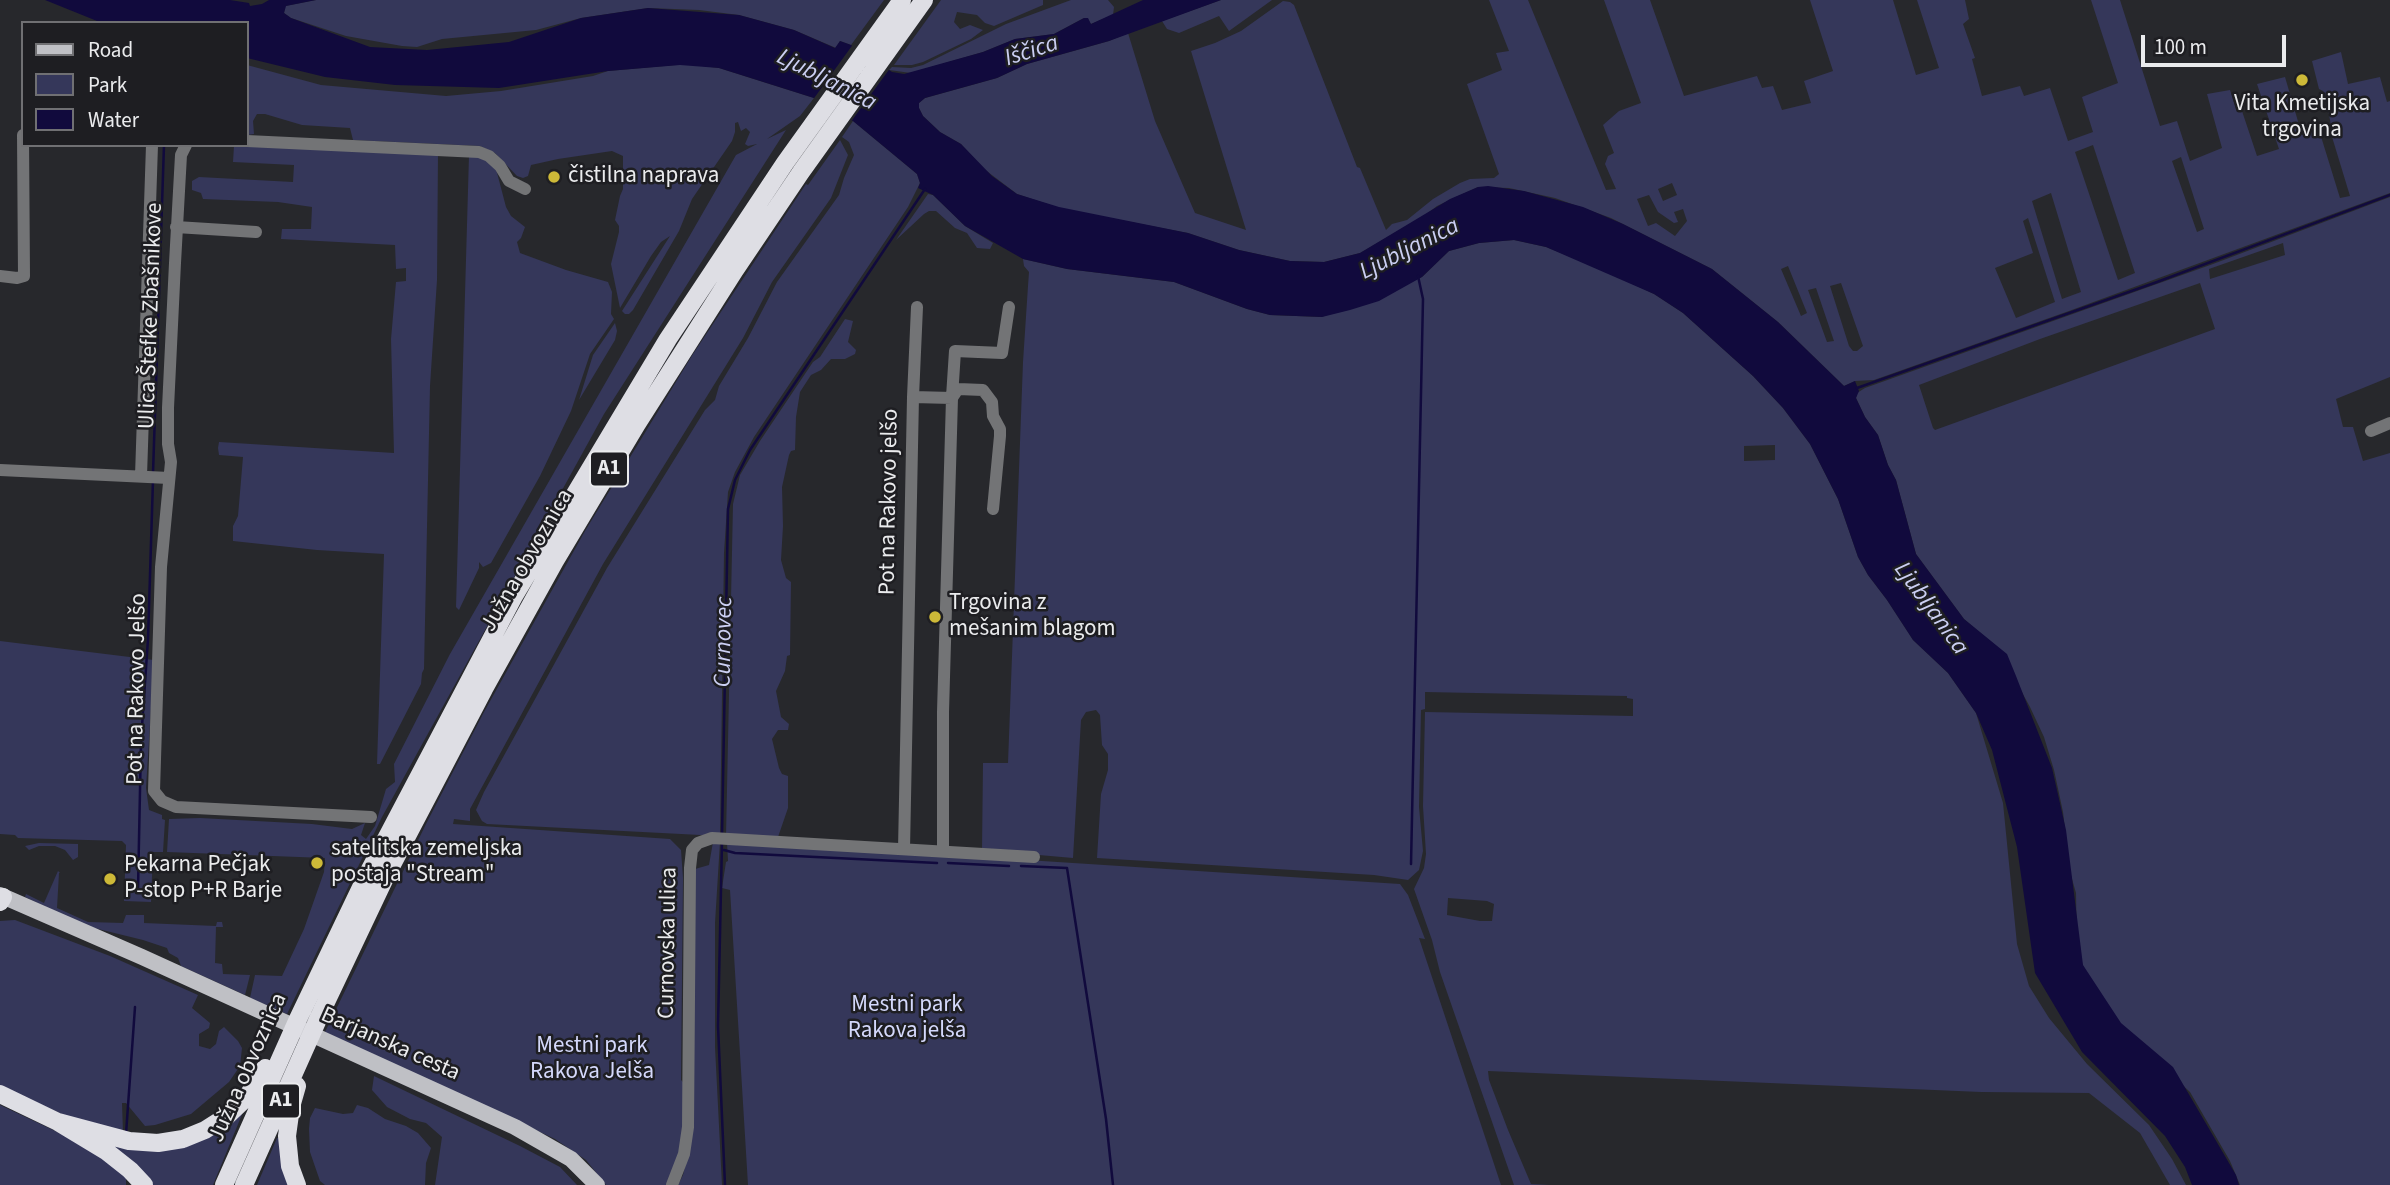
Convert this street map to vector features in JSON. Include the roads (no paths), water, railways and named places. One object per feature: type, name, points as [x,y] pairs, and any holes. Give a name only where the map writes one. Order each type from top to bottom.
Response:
[{"type":"highway","name":"Južna obvoznica","points":[[224,1185],[298,1019],[400,810],[514,596],[668,339],[785,163],[902,0]]},
{"type":"highway","name":"Južna obvoznica","points":[[244,1185],[319,1017],[420,810],[555,561],[685,347],[801,172],[924,0]]},
{"type":"highway","points":[[297,1185],[288,1152],[288,1123],[293,1096],[310,1055],[319,1017]]},
{"type":"highway","points":[[58,1122],[112,1138],[144,1143],[172,1141],[194,1135],[228,1116],[247,1097],[258,1082],[278,1042],[298,1019]]},
{"type":"highway","points":[[0,1094],[58,1122],[114,1157],[144,1185]]},
{"type":"main road","name":"Barjanska cesta","points":[[1,898],[202,985],[545,1142],[571,1159],[597,1185]]},
{"type":"street","points":[[248,141],[480,152],[500,166],[509,181],[525,189]]},
{"type":"street","points":[[0,276],[24,276],[23,147]]},
{"type":"street","name":"Pot na Rakovo Jelšo","points":[[152,147],[148,317],[154,477],[161,567],[153,783],[158,797],[168,804],[188,808],[371,817]]},
{"type":"street","name":"Ulica Štefke Zbašnikove","points":[[154,477],[171,462],[168,408],[176,227],[183,150]]},
{"type":"street","points":[[176,227],[256,232]]},
{"type":"street","points":[[913,397],[917,307]]},
{"type":"street","points":[[943,851],[943,712],[955,351],[1002,353],[1009,307]]},
{"type":"street","name":"Pot na Rakovo jelšo","points":[[904,849],[913,397],[952,398],[958,389],[983,390],[992,402],[993,416],[1000,429],[993,509]]},
{"type":"street","points":[[2371,430],[2390,423]]},
{"type":"street","points":[[0,470],[154,477]]},
{"type":"street","name":"Curnovska ulica","points":[[672,1185],[684,1154],[688,1127],[691,855],[698,843],[712,838],[904,849]]},
{"type":"street","points":[[904,849],[1034,857]]},
{"type":"water","points":[[45,0],[230,0],[249,3],[250,6],[269,0],[316,0],[286,6],[284,13],[370,47],[427,50],[509,42],[581,18],[648,8],[739,15],[794,30],[835,48],[840,41],[851,45],[892,72],[904,74],[983,52],[1015,39],[1054,34],[1084,18],[1088,18],[1091,24],[1143,0],[1221,0],[1109,41],[1027,64],[997,78],[925,98],[919,103],[919,108],[923,116],[940,132],[961,144],[992,176],[1017,194],[1059,207],[1188,233],[1239,250],[1290,261],[1324,262],[1360,253],[1450,199],[1478,187],[1524,191],[1583,207],[1712,269],[1778,322],[1844,386],[1855,381],[1859,391],[1856,398],[1878,435],[1896,480],[1916,554],[1964,619],[2007,654],[2052,768],[2066,830],[2083,965],[2121,1023],[2173,1067],[2236,1175],[2239,1185],[2192,1185],[2185,1167],[2165,1136],[2082,1052],[2035,973],[2017,847],[1992,750],[1976,713],[1948,673],[1913,640],[1868,575],[1858,557],[1838,499],[1810,444],[1783,408],[1753,376],[1683,313],[1654,294],[1546,247],[1514,240],[1479,243],[1449,251],[1422,277],[1379,301],[1350,310],[1322,317],[1270,315],[1174,282],[1067,269],[1023,259],[965,226],[933,195],[918,188],[920,183],[917,174],[853,121],[814,98],[719,68],[680,65],[608,71],[499,88],[395,85],[325,77],[248,58],[248,21],[97,21]]},
{"type":"waterway","points":[[153,473],[164,147]]},
{"type":"waterway","name":"Curnovec","points":[[722,835],[728,509],[735,480],[750,450],[925,189]]},
{"type":"waterway","points":[[1857,388],[2157,282],[2390,195]]},
{"type":"waterway","points":[[1411,864],[1423,299],[1418,276]]},
{"type":"waterway","points":[[138,889],[141,741],[148,639],[153,480]]},
{"type":"waterway","name":"Curnovec","points":[[722,842],[718,1026],[725,1185]]},
{"type":"waterway","points":[[724,850],[735,853],[937,863]]},
{"type":"waterway","points":[[948,863],[1009,866]]},
{"type":"waterway","points":[[1021,866],[1067,868],[1106,1119],[1113,1185]]},
{"type":"waterway","points":[[126,1134],[135,1007]]},
{"type":"place","name":"Vita Kmetijska trgovina","points":[[2302,80]]},
{"type":"place","name":"čistilna naprava","points":[[554,177]]},
{"type":"place","name":"Trgovina z mešanim blagom","points":[[935,617]]},
{"type":"place","name":"satelitska zemeljska postaja \"Stream\"","points":[[317,863]]},
{"type":"place","name":"Pekarna Pečjak P-stop P+R Barje","points":[[110,879]]},
{"type":"water label","name":"Iščica","points":[[1032,52]]},
{"type":"water label","name":"Ljubljanica","points":[[826,81]]},
{"type":"water label","name":"Ljubljanica","points":[[1410,250]]},
{"type":"water label","name":"Ljubljanica","points":[[1930,609]]},
{"type":"park label","name":"Mestni park Rakova jelša","points":[[907,1019]]},
{"type":"park label","name":"Mestni park Rakova Jelša","points":[[592,1060]]}]
